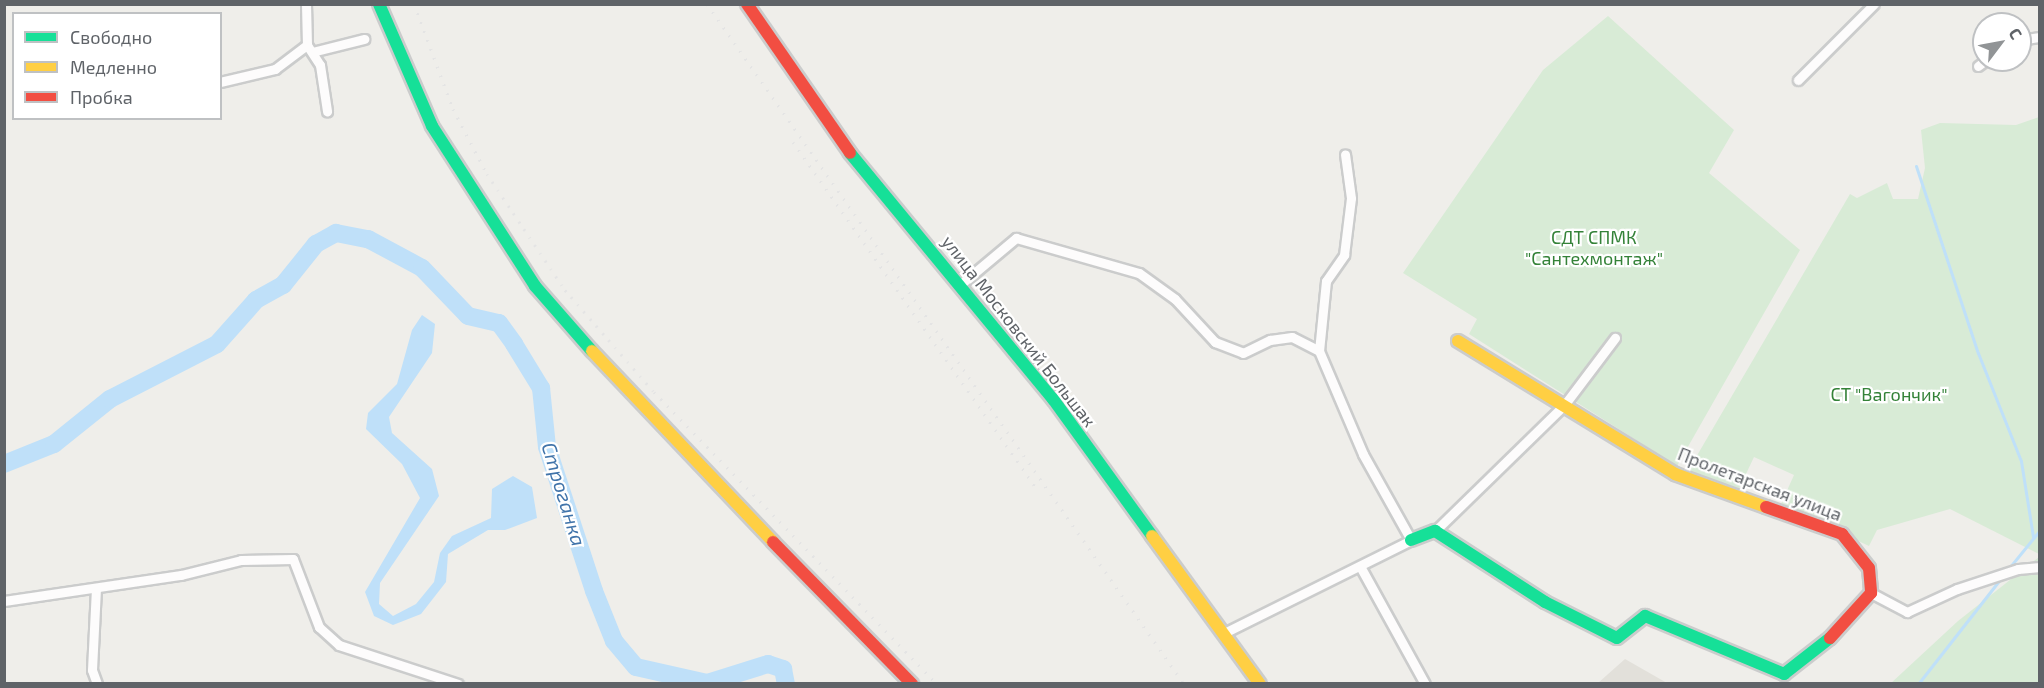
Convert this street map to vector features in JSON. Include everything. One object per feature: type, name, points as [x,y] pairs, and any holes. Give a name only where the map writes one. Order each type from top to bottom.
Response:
[{"type":"street","points":[[306,4],[310,49],[321,65],[327,111]]},
{"type":"street","points":[[380,4],[432,126],[535,286],[621,385],[912,684]]},
{"type":"street","name":"улица Московский Большак","points":[[747,4],[852,155],[961,284],[1260,684]]},
{"type":"street","points":[[1798,80],[1874,4]]},
{"type":"street","points":[[222,82],[275,69],[310,49],[364,39]]},
{"type":"street","points":[[1345,154],[1351,198],[1344,255],[1326,280],[1319,351],[1363,454],[1411,540]]},
{"type":"street","points":[[961,284],[1016,238],[1139,273],[1175,299],[1215,342],[1244,353],[1270,340],[1292,337],[1319,351]]},
{"type":"street","points":[[1224,633],[1361,568],[1411,540],[1435,531],[1565,404],[1615,338]]},
{"type":"street","name":"Пролетарская улица","points":[[1458,341],[1565,404],[1675,474],[1842,534],[1869,568],[1871,593]]},
{"type":"street","points":[[1435,531],[1545,603],[1617,638],[1645,616],[1784,674],[1832,636],[1871,593],[1907,612],[1957,589],[2018,569],[2038,569]]},
{"type":"street","points":[[4,601],[96,588],[241,560],[293,559],[319,627],[339,645],[458,684]]},
{"type":"street","points":[[1361,568],[1425,684]]},
{"type":"street","points":[[96,588],[92,670],[97,684]]},
{"type":"shaded area","points":[[1625,659],[1667,683],[1598,683]]},
{"type":"green space","name":"СДТ СПМК \"Сантехмонтаж\"","points":[[1608,16],[1734,130],[1709,173],[1800,250],[1677,466],[1469,334],[1477,319],[1403,273],[1543,70]]},
{"type":"green space","name":"СТ \"Вагончик\"","points":[[2039,117],[2039,554],[1950,509],[1877,530],[1869,546],[1781,504],[1794,475],[1754,457],[1737,493],[1685,476],[1850,194],[1857,198],[1887,183],[1893,199],[1918,199],[1925,168],[1921,130],[1940,123],[2016,125]]},
{"type":"green space","points":[[2039,557],[2039,683],[1890,684],[1958,621]]},
{"type":"water","points":[[422,315],[435,324],[432,353],[389,417],[392,433],[432,469],[439,496],[380,583],[379,604],[393,616],[416,604],[434,582],[440,553],[452,536],[491,518],[492,489],[513,476],[532,487],[537,518],[505,530],[488,530],[448,554],[446,582],[421,614],[393,625],[374,616],[365,592],[420,498],[402,464],[366,429],[368,413],[397,384],[412,330]]},
{"type":"waterway","points":[[1916,166],[1978,353],[2021,461],[2033,537]]},
{"type":"waterway","name":"Строганка","points":[[4,464],[54,444],[110,399],[217,344],[256,300],[283,285],[316,244],[336,233],[368,239],[422,268],[468,316],[499,323],[514,344],[541,388],[547,447],[594,591],[614,641],[636,667],[707,683],[768,664],[783,669],[786,684]]},
{"type":"waterway","points":[[2009,568],[2040,530]]},
{"type":"waterway","points":[[1918,684],[2001,578]]},
{"type":"railway","points":[[414,4],[453,109],[487,174],[565,290],[654,392],[937,684]]},
{"type":"railway","points":[[707,4],[1184,684]]},
{"type":"railway","points":[[793,142],[1036,488]]},
{"type":"traffic: fast","points":[[379,4],[432,126],[535,286],[592,351]]},
{"type":"traffic: fast","points":[[850,153],[1053,399],[1152,536]]},
{"type":"traffic: fast","points":[[1411,540],[1435,531],[1545,602],[1617,638],[1645,616],[1784,674],[1830,638]]},
{"type":"traffic: slow","points":[[1458,341],[1675,474],[1766,507]]},
{"type":"traffic: slow","points":[[592,351],[773,542]]},
{"type":"traffic: slow","points":[[1152,536],[1260,684]]},
{"type":"traffic: jam","points":[[747,4],[850,153]]},
{"type":"traffic: jam","points":[[1766,507],[1842,534],[1869,568],[1871,593],[1830,638]]},
{"type":"traffic: jam","points":[[773,542],[912,684]]}]
